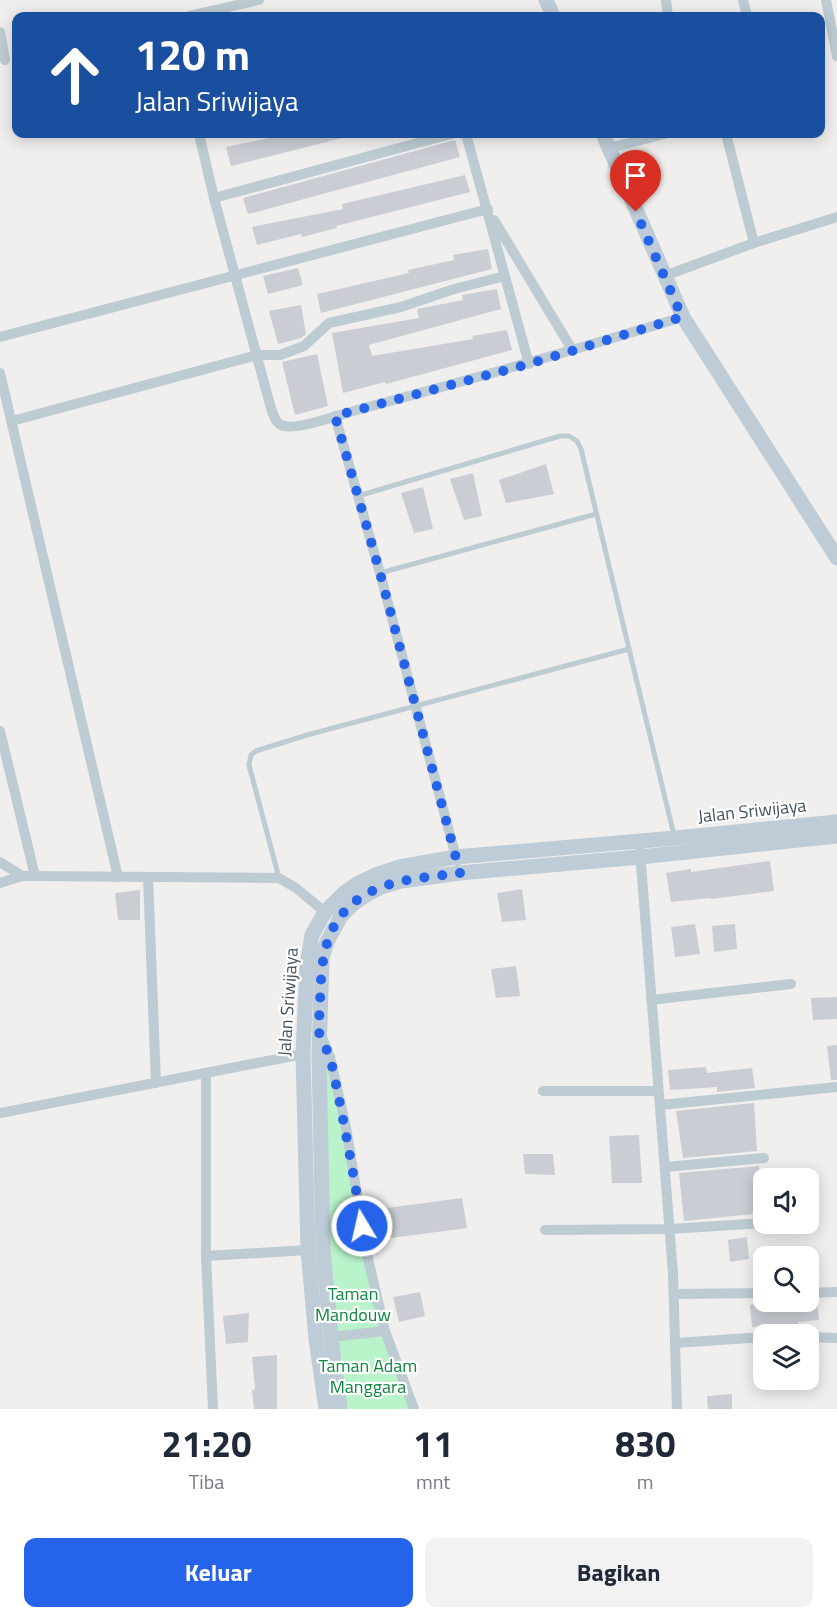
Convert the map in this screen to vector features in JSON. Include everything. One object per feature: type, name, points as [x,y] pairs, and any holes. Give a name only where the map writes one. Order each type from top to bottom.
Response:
[{"type":"main road","points":[[605,138],[682,317],[837,558]]},
{"type":"main road","name":"Jalan Sriwijaya","points":[[340,1409],[323,1250],[319,1032],[322,958],[327,942],[341,916],[353,904],[381,887],[401,881],[460,873],[640,857],[789,834],[837,822]]},
{"type":"main road","name":"Jalan Sriwijaya","points":[[326,1409],[316,1339],[308,1250],[303,1054],[307,965],[312,935],[325,912],[344,893],[368,879],[399,867],[456,857],[675,838],[789,834],[837,836]]},
{"type":"street","points":[[206,12],[259,0]]},
{"type":"street","points":[[826,0],[837,56]]},
{"type":"street","points":[[0,32],[2,60]]},
{"type":"street","points":[[200,138],[269,401],[281,425],[294,427],[529,364],[682,317]]},
{"type":"street","points":[[214,198],[436,138]]},
{"type":"street","points":[[467,138],[529,364]]},
{"type":"street","points":[[609,148],[638,138]]},
{"type":"street","points":[[727,138],[754,243]]},
{"type":"street","points":[[0,337],[488,209]]},
{"type":"street","points":[[488,209],[573,351]]},
{"type":"street","points":[[664,276],[754,243],[837,217]]},
{"type":"street","points":[[12,421],[257,355],[280,355],[304,346],[329,323],[401,307],[454,289],[505,276]]},
{"type":"street","points":[[0,373],[118,877]]},
{"type":"street","points":[[335,416],[356,496],[380,573],[460,873]]},
{"type":"street","points":[[0,731],[35,876]]},
{"type":"street","points":[[639,842],[674,1294],[677,1409]]},
{"type":"street","points":[[0,862],[22,876]]},
{"type":"street","points":[[0,883],[22,876],[279,878],[296,888],[325,912]]},
{"type":"street","points":[[148,877],[156,1083]]},
{"type":"street","points":[[651,1000],[791,984]]},
{"type":"street","points":[[319,1032],[330,1057],[346,1127],[366,1250],[385,1331],[414,1409]]},
{"type":"street","points":[[0,1113],[303,1054]]},
{"type":"street","points":[[206,1073],[206,1256],[213,1409]]},
{"type":"street","points":[[660,1105],[837,1087]]},
{"type":"street","points":[[543,1091],[658,1091]]},
{"type":"street","points":[[664,1167],[764,1158]]},
{"type":"street","points":[[545,1230],[669,1229],[753,1224]]},
{"type":"street","points":[[206,1256],[308,1250]]},
{"type":"street","points":[[819,1293],[837,1292]]},
{"type":"street","points":[[674,1294],[753,1293]]},
{"type":"street","points":[[331,1337],[385,1331]]},
{"type":"street","points":[[819,1337],[837,1338]]},
{"type":"street","points":[[675,1343],[753,1338]]},
{"type":"lane","points":[[356,496],[560,436],[569,436],[577,441],[675,838]]},
{"type":"lane","points":[[380,573],[596,514]]},
{"type":"lane","points":[[279,878],[249,765],[251,755],[267,747],[307,735],[629,649]]},
{"type":"green space","name":"Taman Mandouw","points":[[319,1055],[330,1057],[384,1330],[332,1336]]},
{"type":"green space","name":"Taman Adam Manggara","points":[[384,1332],[413,1409],[342,1409],[332,1339]]},
{"type":"building","points":[[269,138],[342,138],[231,166],[226,147]]},
{"type":"building","points":[[455,140],[460,157],[249,214],[247,212],[243,198]]},
{"type":"building","points":[[465,175],[470,192],[336,226],[337,228],[302,237],[301,234],[257,245],[252,227],[343,209],[342,204]]},
{"type":"building","points":[[488,249],[492,269],[321,313],[317,294],[409,273],[408,270],[454,260],[453,255]]},
{"type":"building","points":[[298,268],[303,285],[268,294],[263,276]]},
{"type":"building","points":[[497,289],[501,309],[369,345],[372,356],[473,339],[472,336],[507,330],[512,350],[386,384],[385,382],[343,393],[332,333],[419,318],[417,309],[463,300],[462,295]]},
{"type":"building","points":[[301,305],[306,334],[301,338],[278,344],[269,311]]},
{"type":"building","points":[[317,354],[328,406],[295,415],[282,362]]},
{"type":"building","points":[[546,464],[554,494],[506,503],[499,480]]},
{"type":"building","points":[[473,473],[482,516],[464,520],[450,479]]},
{"type":"building","points":[[423,487],[433,529],[414,533],[401,493]]},
{"type":"building","points":[[770,861],[774,891],[671,902],[666,873],[691,869],[691,872]]},
{"type":"building","points":[[522,889],[526,920],[502,922],[497,893]]},
{"type":"building","points":[[140,890],[140,920],[118,920],[115,893]]},
{"type":"building","points":[[695,924],[700,954],[675,957],[671,927]]},
{"type":"building","points":[[735,924],[737,949],[714,952],[712,926]]},
{"type":"building","points":[[516,966],[520,996],[496,998],[491,969]]},
{"type":"building","points":[[837,997],[837,1019],[813,1020],[811,998]]},
{"type":"building","points":[[837,1045],[837,1080],[831,1080],[827,1046]]},
{"type":"building","points":[[706,1067],[707,1073],[752,1068],[755,1088],[717,1092],[717,1087],[670,1090],[668,1070]]},
{"type":"building","points":[[754,1103],[757,1151],[683,1158],[676,1111]]},
{"type":"building","points":[[639,1135],[642,1183],[612,1183],[609,1136]]},
{"type":"building","points":[[523,1154],[553,1154],[555,1175],[525,1174]]},
{"type":"building","points":[[759,1166],[759,1168],[753,1168],[753,1214],[684,1221],[679,1173]]},
{"type":"building","points":[[462,1198],[467,1228],[391,1238],[387,1208]]},
{"type":"building","points":[[747,1237],[749,1259],[730,1262],[728,1240]]},
{"type":"building","points":[[420,1292],[425,1316],[399,1322],[393,1297]]},
{"type":"building","points":[[750,1305],[753,1305],[753,1312],[818,1312],[819,1320],[798,1322],[798,1324],[753,1324],[752,1327]]},
{"type":"building","points":[[249,1313],[248,1342],[226,1344],[223,1316]]},
{"type":"building","points":[[277,1355],[277,1409],[254,1409],[252,1357]]},
{"type":"building","points":[[732,1394],[732,1409],[708,1409],[707,1396]]},
{"type":"route","points":[[362,1226],[346,1127],[330,1057],[319,1032],[322,958],[332,930],[341,916],[366,895],[381,887],[401,881],[460,873],[380,573],[356,496],[335,416],[529,364],[682,317],[636,212]]}]
